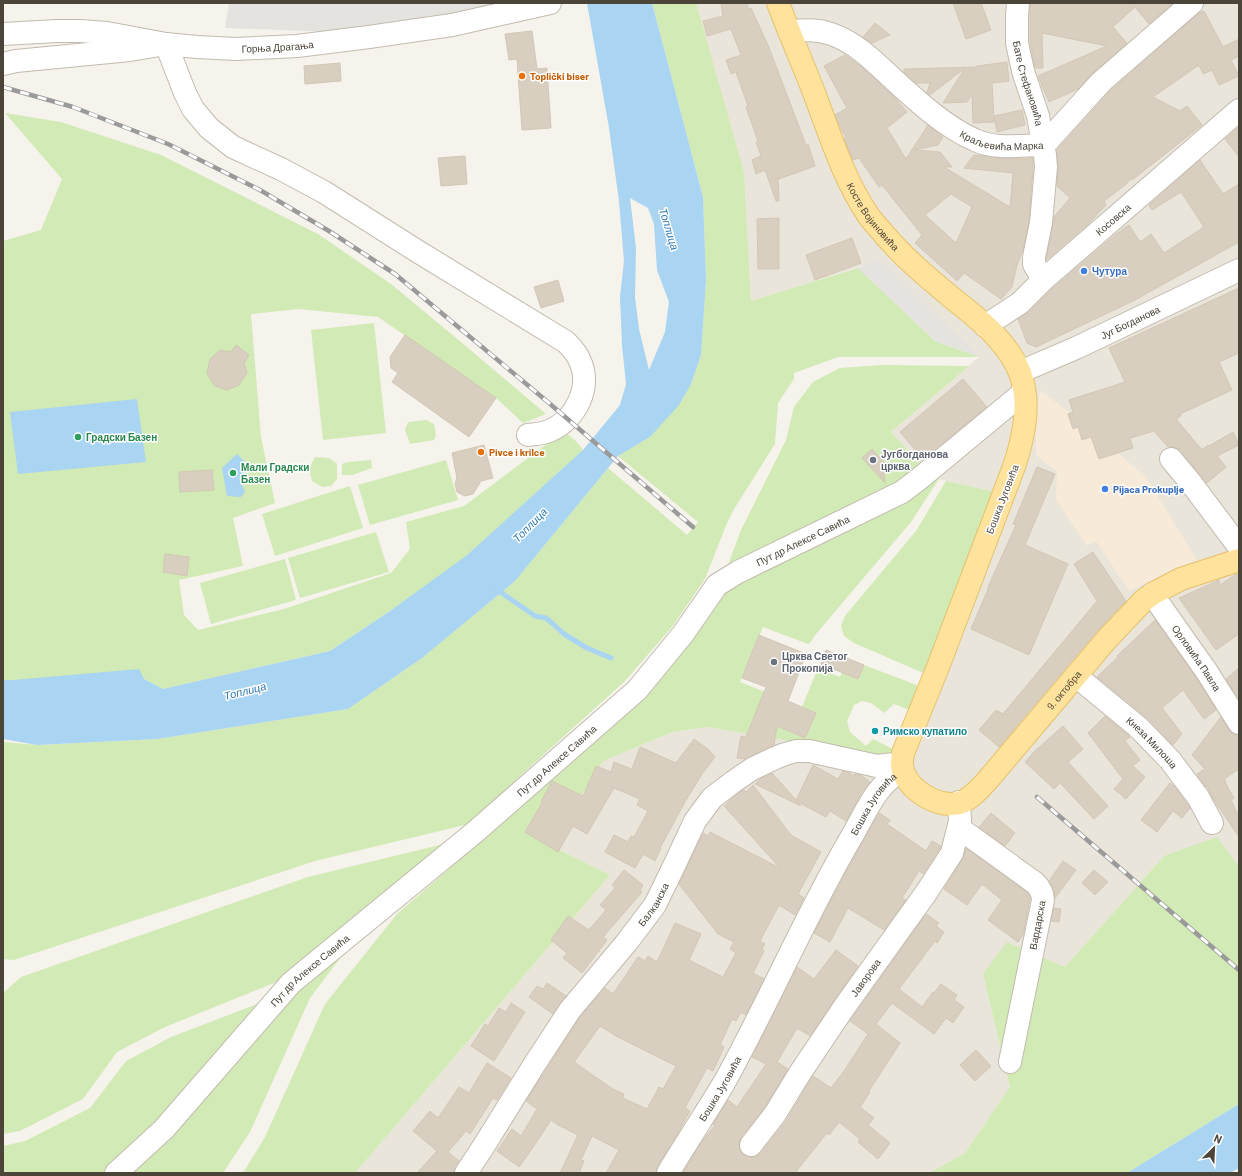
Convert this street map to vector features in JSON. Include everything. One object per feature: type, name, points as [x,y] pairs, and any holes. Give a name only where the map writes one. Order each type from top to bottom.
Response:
[{"type":"main road","name":"Косте Војиновића","points":[[778,3],[844,170],[868,215],[903,255],[994,334],[1008,351],[1022,382]]},
{"type":"main road","name":"Бошка Југовића","points":[[902,766],[903,753],[906,743],[938,667],[1022,442],[1026,415],[1022,382]]},
{"type":"main road","name":"9. октобра","points":[[959,802],[972,796],[986,782],[1131,612],[1144,600],[1152,594],[1181,579],[1239,560]]},
{"type":"main road","points":[[902,766],[910,783],[916,790],[933,800],[952,804],[959,802]]},
{"type":"street","name":"Горња Драгања","points":[[3,34],[80,31],[107,33],[166,44],[197,47],[236,49],[297,46],[445,26],[550,3]]},
{"type":"street","name":"Бате Стефановића","points":[[1018,3],[1017,43],[1023,71],[1038,116],[1044,145],[1046,167],[1041,223],[1034,257],[1034,264],[1043,280]]},
{"type":"street","name":"Краљевића Марка","points":[[789,32],[817,30],[832,34],[858,48],[929,110],[954,128],[975,140],[985,144],[1008,146],[1044,145],[1101,82],[1192,3]]},
{"type":"street","points":[[3,64],[16,61],[130,50],[166,44],[185,93],[194,110],[209,128],[233,147],[281,169],[324,192],[566,342],[574,350],[580,360],[584,382],[583,392],[574,412],[559,426],[545,433],[528,435]]},
{"type":"street","name":"Косовска","points":[[985,326],[1020,303],[1043,280],[1239,110]]},
{"type":"street","name":"Југ Богданова","points":[[1022,382],[1076,348],[1239,270]]},
{"type":"street","name":"Пут др Алексе Савића","points":[[116,1173],[164,1128],[291,983],[475,832],[637,690],[682,634],[717,585],[738,572],[902,492],[919,479],[1022,382]]},
{"type":"street","points":[[1171,459],[1239,547]]},
{"type":"street","name":"Орловића Павла","points":[[1152,594],[1207,672],[1239,722]]},
{"type":"street","name":"Кнеза Милоша","points":[[1076,676],[1138,728],[1170,760],[1198,797],[1212,823]]},
{"type":"street","name":"Балканска","points":[[466,1173],[570,1010],[627,942],[654,905],[695,822],[712,798],[732,782],[752,769],[775,758],[796,751],[809,751],[877,766],[902,766]]},
{"type":"street","name":"Бошка Југовића","points":[[668,1173],[724,1083],[815,904],[874,798],[889,778],[902,766]]},
{"type":"street","name":"Јаворова","points":[[751,1145],[775,1114],[800,1073],[845,1006],[952,853],[959,828],[959,802]]},
{"type":"street","name":"Вардарска","points":[[959,828],[1035,883],[1043,896],[1010,1062]]},
{"type":"shaded area","points":[[229,3],[504,3],[400,24],[334,32],[225,28]]},
{"type":"shaded area","points":[[693,3],[1239,3],[1239,863],[1164,856],[1065,967],[983,974],[1010,1087],[965,1153],[929,1173],[355,1173],[610,875],[550,845],[603,761],[673,732],[708,727],[891,760],[996,492],[933,478],[891,432],[979,357],[879,261],[751,301],[744,172]]},
{"type":"shaded area","points":[[879,260],[980,357],[935,341],[858,268]]},
{"type":"shaded area","name":"Pijaca Prokuplje","points":[[1040,390],[1078,419],[1146,477],[1197,560],[1129,591],[1096,541],[1087,546],[1056,500],[1057,472],[1036,455],[1036,419]]},
{"type":"green space","points":[[652,3],[696,3],[744,172],[751,301],[858,268],[935,341],[980,357],[838,357],[794,373],[794,379],[778,403],[775,444],[734,509],[705,579],[672,627],[624,682],[521,775],[473,823],[315,861],[14,960],[3,959],[3,742],[38,745],[157,739],[348,709],[422,658],[515,581],[608,468],[687,535],[698,522],[618,456],[650,437],[691,384],[701,355],[706,280],[703,197]]},
{"type":"green space","points":[[5,113],[61,122],[161,155],[318,234],[391,284],[546,414],[523,423],[496,398],[378,317],[299,309],[251,314],[261,437],[275,503],[233,518],[243,566],[179,580],[184,615],[198,630],[284,609],[391,573],[410,549],[406,522],[464,506],[564,431],[577,442],[583,450],[466,557],[390,611],[330,651],[163,689],[144,679],[3,680],[3,241],[41,230],[62,179]]},
{"type":"green space","points":[[374,323],[386,433],[323,440],[311,330]]},
{"type":"green space","points":[[882,365],[969,366],[891,432],[925,469],[724,576],[741,530],[786,440],[794,407],[813,382],[840,368]]},
{"type":"green space","points":[[426,420],[434,424],[436,435],[434,440],[410,444],[405,430],[408,422]]},
{"type":"green space","points":[[315,457],[329,458],[337,464],[337,479],[331,486],[322,487],[312,481],[309,469]]},
{"type":"green space","points":[[371,460],[372,468],[352,475],[342,475],[342,464]]},
{"type":"green space","points":[[446,460],[458,500],[370,525],[358,485]]},
{"type":"green space","points":[[933,478],[939,479],[911,522],[810,643],[808,644],[763,627],[740,682],[790,702],[754,717],[805,738],[815,713],[802,707],[818,668],[840,677],[842,672],[858,678],[864,665],[922,687],[912,711],[894,704],[884,713],[871,703],[862,701],[854,705],[847,721],[850,732],[866,746],[873,739],[895,750],[891,760],[708,727],[673,732],[603,761],[550,845],[610,875],[355,1173],[243,1173],[265,1137],[325,1004],[397,914],[518,809],[727,589]]},
{"type":"green space","points":[[946,481],[996,492],[928,675],[854,643],[844,636],[841,626],[845,616],[916,531]]},
{"type":"green space","points":[[350,486],[363,528],[275,556],[262,514]]},
{"type":"green space","points":[[376,532],[389,572],[300,598],[288,558]]},
{"type":"green space","points":[[285,559],[296,600],[211,624],[200,583]]},
{"type":"green space","points":[[1217,837],[1236,863],[1239,863],[1239,1104],[1127,1173],[929,1173],[965,1153],[1010,1087],[983,974],[1007,942],[1065,967],[1164,856]]},
{"type":"green space","points":[[460,840],[289,977],[165,1027],[117,1052],[83,1099],[20,1131],[3,1134],[3,993],[21,977],[308,877]]},
{"type":"green space","points":[[359,933],[310,998],[250,1132],[223,1173],[125,1173],[296,988]]},
{"type":"green space","points":[[265,1001],[159,1121],[103,1173],[3,1173],[3,1146],[25,1141],[90,1108],[126,1061],[171,1037]]},
{"type":"water","name":"Топлица","points":[[587,3],[652,3],[703,197],[706,280],[701,355],[691,384],[679,405],[650,437],[618,456],[515,581],[422,658],[348,709],[157,739],[37,745],[3,739],[3,680],[139,669],[144,679],[163,689],[330,651],[390,611],[466,556],[583,450],[620,405],[626,384],[622,345],[620,297],[624,261],[619,201],[609,128]],"holes":[[[630,198],[648,208],[654,224],[657,270],[669,302],[665,332],[649,370],[639,329],[635,297],[636,248]]]},
{"type":"water","name":"Градски Базен","points":[[137,399],[146,462],[18,474],[10,412]]},
{"type":"water","name":"Мали Градски Базен","points":[[237,454],[250,467],[239,478],[245,492],[241,497],[227,496],[222,468]]},
{"type":"water","points":[[1239,1104],[1239,1168],[1230,1173],[1127,1173]]},
{"type":"building","points":[[721,3],[747,3],[748,9],[751,8],[768,45],[806,145],[808,144],[815,166],[779,179],[778,177],[779,201],[776,201],[765,170],[756,174],[752,160],[761,156],[756,142],[758,141],[736,72],[731,74],[726,60],[741,55],[731,29],[707,36],[703,21],[723,16]]},
{"type":"building","points":[[953,3],[981,3],[991,30],[966,39]]},
{"type":"building","points":[[1030,3],[1173,3],[1149,24],[1135,7],[1113,27],[1127,43],[1093,73],[1078,89],[1049,102],[1038,76],[1107,46],[1042,33],[1043,68],[1035,68],[1030,42]]},
{"type":"building","points":[[1204,11],[1223,47],[1239,39],[1239,56],[1231,60],[1239,76],[1219,85],[1212,70],[1203,74],[1199,65],[1153,97],[1180,111],[1187,106],[1202,125],[1104,201],[1106,205],[1087,225],[1046,260],[1054,217],[1070,198],[1057,186],[1057,150],[1110,91],[1199,13]]},
{"type":"building","points":[[875,23],[890,35],[872,43],[863,37]]},
{"type":"building","points":[[532,31],[537,69],[547,68],[551,128],[522,130],[517,59],[509,60],[505,34]]},
{"type":"building","points":[[845,55],[863,68],[896,99],[907,112],[887,128],[906,159],[928,125],[943,137],[938,145],[914,150],[940,152],[952,167],[944,167],[1010,207],[1013,173],[964,168],[974,155],[1000,158],[1033,158],[1029,221],[1023,249],[1017,265],[1012,287],[1001,299],[964,273],[957,281],[915,243],[922,235],[882,185],[879,187],[859,158],[853,160],[844,138],[846,137],[835,115],[847,108],[824,66]],"holes":[[[951,194],[972,207],[956,243],[925,215]]]},
{"type":"building","points":[[1007,62],[1009,81],[992,83],[994,122],[973,123],[972,94],[967,102],[943,103],[965,68],[930,95],[927,93],[930,83],[916,83],[904,72],[904,69],[977,67]]},
{"type":"building","points":[[340,63],[341,81],[305,84],[304,66]]},
{"type":"building","points":[[1022,110],[1025,125],[997,132],[994,116]]},
{"type":"building","points":[[1239,127],[1239,157],[1225,139]]},
{"type":"building","points":[[465,156],[467,184],[441,186],[438,158]]},
{"type":"building","points":[[1200,160],[1223,194],[1239,184],[1239,242],[1135,300],[1036,347],[1027,343],[1018,319],[1029,312],[1052,289],[1115,235],[1129,225],[1140,242],[1151,234],[1164,253],[1204,227],[1181,192],[1152,210],[1149,205]]},
{"type":"building","points":[[779,218],[779,269],[758,269],[757,219]]},
{"type":"building","points":[[852,238],[861,263],[815,280],[806,255]]},
{"type":"building","points":[[558,280],[564,301],[541,308],[534,287]]},
{"type":"building","points":[[1239,288],[1239,353],[1219,362],[1232,390],[1180,414],[1181,416],[1176,419],[1202,450],[1208,445],[1209,446],[1233,432],[1239,445],[1217,456],[1226,467],[1207,483],[1181,451],[1175,447],[1168,447],[1154,431],[1130,438],[1133,448],[1099,459],[1091,437],[1082,440],[1078,427],[1073,429],[1068,414],[1073,412],[1069,400],[1125,382],[1109,348]]},
{"type":"building","points":[[405,335],[496,398],[469,437],[392,382],[398,373],[391,368],[390,357]]},
{"type":"building","points":[[236,345],[249,355],[244,363],[247,373],[239,385],[227,390],[215,386],[207,374],[210,359],[220,350],[231,352]]},
{"type":"building","points":[[963,379],[987,407],[923,459],[900,432]]},
{"type":"building","points":[[484,445],[493,478],[481,481],[473,494],[465,496],[457,492],[455,483],[457,478],[452,453]]},
{"type":"building","name":"Југбогданова црква","points":[[872,449],[885,463],[883,465],[885,483],[862,458]]},
{"type":"building","points":[[1037,467],[1055,474],[1025,545],[1068,564],[1029,655],[971,629],[1016,525],[1013,524]]},
{"type":"building","points":[[212,470],[214,490],[180,492],[179,472]]},
{"type":"building","points":[[1093,552],[1126,601],[1097,631],[999,747],[979,730],[996,710],[1003,714],[1097,601],[1074,564]]},
{"type":"building","points":[[165,554],[189,557],[187,576],[163,572]]},
{"type":"building","points":[[1239,573],[1239,634],[1216,650],[1179,598],[1219,580],[1220,585]]},
{"type":"building","points":[[1155,620],[1197,679],[1216,710],[1204,719],[1183,690],[1162,708],[1182,734],[1173,745],[1146,717],[1097,677]]},
{"type":"building","points":[[759,635],[806,654],[788,701],[816,713],[805,738],[777,726],[774,745],[745,759],[737,758],[741,736],[746,737],[766,687],[742,678]]},
{"type":"building","points":[[826,650],[864,665],[858,679],[821,664]]},
{"type":"building","points":[[1239,668],[1239,699],[1226,679]]},
{"type":"building","points":[[1105,716],[1130,737],[1125,741],[1140,760],[1133,766],[1145,777],[1126,799],[1114,789],[1123,779],[1088,733]]},
{"type":"building","points":[[1221,717],[1233,734],[1239,735],[1239,769],[1224,779],[1234,798],[1231,800],[1239,817],[1239,837],[1212,797],[1207,786],[1206,787],[1197,774],[1205,769],[1192,755]]},
{"type":"building","points":[[1063,726],[1083,749],[1068,762],[1108,806],[1094,819],[1060,783],[1054,789],[1025,762]]},
{"type":"building","points":[[694,739],[709,750],[715,757],[702,774],[686,800],[660,848],[655,861],[643,854],[635,868],[605,852],[614,835],[628,842],[631,836],[634,837],[648,811],[637,805],[640,799],[614,788],[587,834],[573,826],[558,852],[525,832],[542,803],[541,802],[552,781],[583,796],[596,766],[611,772],[614,762],[632,769],[640,747],[676,763]]},
{"type":"building","points":[[813,765],[838,779],[843,771],[854,776],[855,774],[861,775],[870,782],[862,792],[846,821],[830,811],[826,817],[796,801],[801,806],[755,784],[761,778],[772,773],[796,800]]},
{"type":"building","points":[[1170,783],[1175,787],[1190,808],[1182,818],[1173,811],[1157,832],[1141,820]]},
{"type":"building","points":[[753,785],[791,835],[821,852],[798,894],[804,898],[795,915],[779,905],[760,941],[765,944],[762,949],[764,951],[753,973],[764,979],[746,1015],[741,1012],[736,1021],[732,1019],[720,1045],[724,1047],[713,1071],[707,1068],[685,1108],[690,1111],[657,1167],[656,1173],[606,1173],[619,1150],[592,1136],[581,1160],[584,1161],[579,1173],[560,1173],[578,1135],[551,1120],[519,1167],[497,1151],[512,1129],[521,1136],[537,1109],[526,1101],[580,1017],[605,988],[613,994],[638,957],[645,961],[648,956],[657,962],[675,923],[701,934],[689,960],[723,977],[736,953],[730,949],[734,942],[718,934],[679,884],[703,833],[708,836],[710,832],[780,868],[724,806],[740,792],[744,790],[746,792]],"holes":[[[600,1026],[616,1036],[676,1066],[663,1089],[659,1087],[647,1109],[623,1098],[624,1094],[613,1089],[574,1062]]]},
{"type":"building","points":[[879,813],[890,820],[887,824],[926,851],[932,841],[941,846],[923,874],[919,871],[902,898],[906,900],[884,930],[848,908],[830,942],[814,933]]},
{"type":"building","points":[[991,813],[1015,833],[1005,846],[979,827]]},
{"type":"building","points":[[966,848],[1027,892],[1030,896],[1023,935],[1018,942],[988,920],[1002,900],[982,884],[967,905],[944,889],[962,860]]},
{"type":"building","points":[[1063,861],[1076,870],[1055,898],[1054,889],[1049,881]]},
{"type":"building","points":[[624,870],[643,885],[640,891],[642,892],[603,937],[607,940],[582,973],[563,958],[567,953],[551,940],[568,916],[589,930],[606,910],[600,905],[615,888],[612,885]]},
{"type":"building","points":[[1094,870],[1108,882],[1095,895],[1082,883]]},
{"type":"building","points":[[1054,908],[1061,909],[1059,922],[1051,921]]},
{"type":"building","points":[[926,914],[939,923],[936,926],[944,932],[937,943],[935,941],[899,989],[922,1007],[941,984],[957,995],[954,1000],[964,1007],[953,1023],[946,1018],[934,1034],[892,1003],[876,1024],[900,1043],[860,1107],[874,1118],[868,1125],[890,1143],[878,1159],[858,1142],[860,1139],[839,1122],[829,1135],[827,1133],[795,1173],[683,1173],[700,1144],[715,1125],[713,1124],[728,1100],[737,1107],[766,1064],[752,1057],[797,967],[814,979],[836,950],[858,966],[810,1036],[797,1028],[777,1062],[788,1069],[765,1107],[741,1137],[739,1143],[740,1150],[743,1155],[749,1157],[755,1157],[761,1153],[786,1121],[813,1076],[831,1088],[844,1071],[868,1034],[850,1021]]},
{"type":"building","points":[[547,983],[566,996],[553,1014],[529,997],[537,986],[543,989]]},
{"type":"building","points":[[511,1003],[525,1012],[494,1061],[471,1046],[485,1024],[488,1026],[499,1008],[506,1012]]},
{"type":"building","points":[[976,1050],[991,1066],[975,1081],[960,1065]]},
{"type":"building","points":[[487,1063],[511,1078],[497,1100],[493,1098],[470,1134],[466,1131],[448,1152],[459,1161],[455,1166],[454,1173],[417,1173],[437,1151],[413,1131],[430,1111],[438,1118],[459,1087],[469,1093]]},
{"type":"waterway","points":[[496,589],[535,616],[546,618],[564,634],[587,648],[611,658]]},
{"type":"railway","points":[[3,87],[73,107],[168,144],[260,190],[329,231],[395,274],[549,403],[693,527]]},
{"type":"railway","points":[[1037,797],[1239,970]]},
{"type":"place","name":"Toplički biser","points":[[522,76]]},
{"type":"place","name":"Чутура","points":[[1084,271]]},
{"type":"place","name":"Градски Базен","points":[[78,437]]},
{"type":"place","name":"Pivce i krilce","points":[[481,452]]},
{"type":"place","name":"Југбогданова црква","points":[[873,460]]},
{"type":"place","name":"Мали Градски Базен","points":[[233,473]]},
{"type":"place","name":"Pijaca Prokuplje","points":[[1105,489]]},
{"type":"place","name":"Црква Светог Прокопија","points":[[774,662]]},
{"type":"place","name":"Римско купатило","points":[[875,731]]}]
